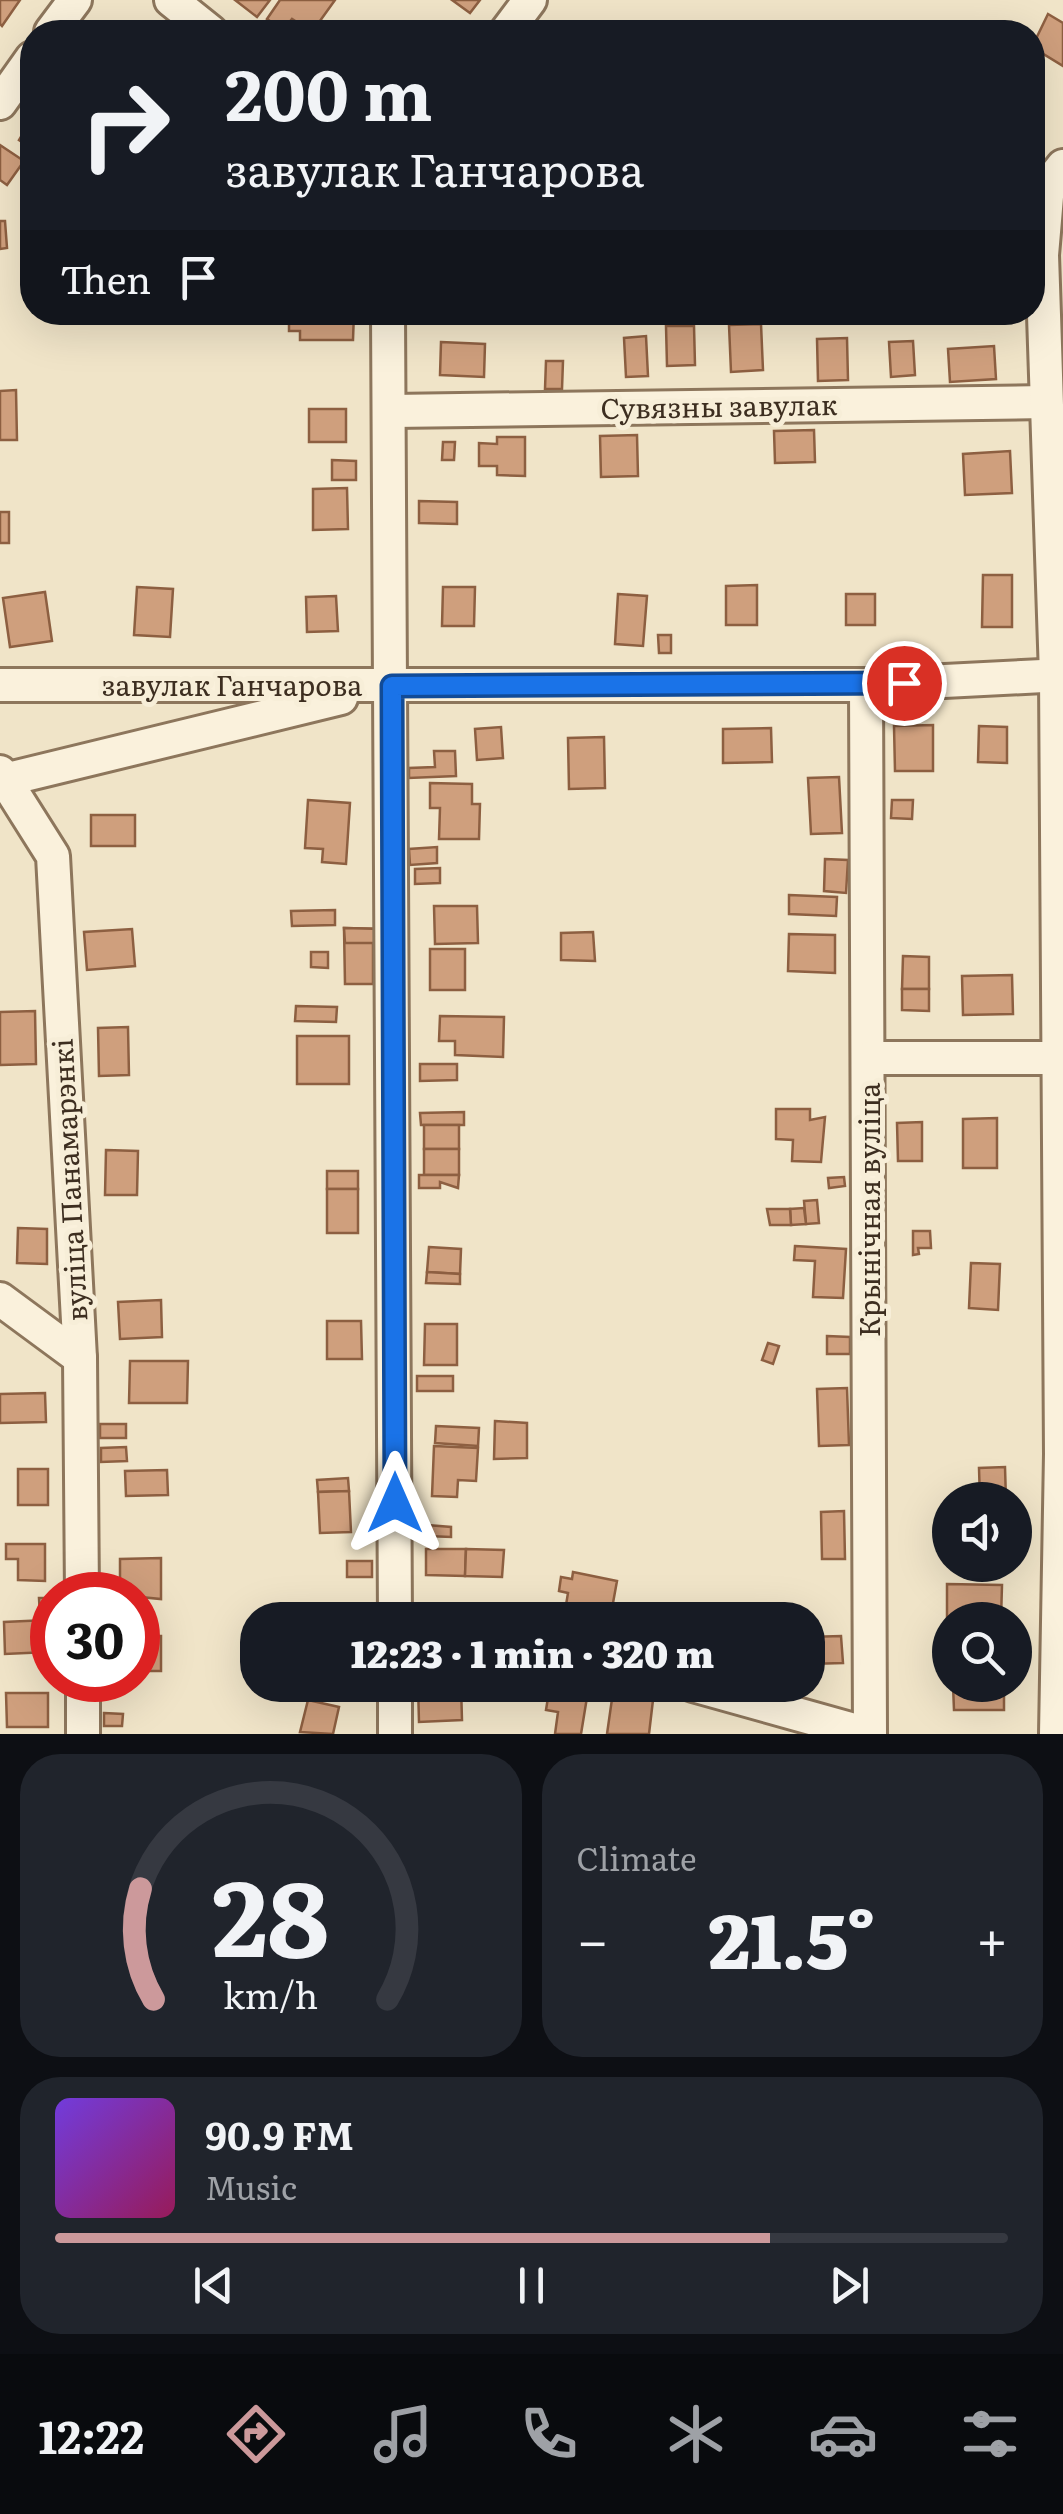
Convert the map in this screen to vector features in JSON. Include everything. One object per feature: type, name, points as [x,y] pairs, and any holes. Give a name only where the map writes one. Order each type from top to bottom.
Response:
[{"type":"street","points":[[171,0],[195,20]]},
{"type":"street","points":[[0,103],[20,75]]},
{"type":"street","points":[[1048,179],[1053,255],[1046,402],[1059,675],[1062,1454],[1056,1734]]},
{"type":"street","points":[[389,325],[392,411],[395,1602]]},
{"type":"street","name":"Сувязны завулак","points":[[392,411],[1046,402]]},
{"type":"street","name":"завулак Ганчарова","points":[[0,686],[866,686],[1059,675]]},
{"type":"street","points":[[2,778],[392,686]]},
{"type":"street","name":"Крынічная вуліца","points":[[866,686],[869,1734]]},
{"type":"street","name":"вуліца Панамарэнкі","points":[[2,778],[53,856],[80,1358],[82,1572]]},
{"type":"street","points":[[870,1058],[1060,1058]]},
{"type":"street","points":[[0,1298],[80,1358]]},
{"type":"street","points":[[83,1702],[83,1734]]},
{"type":"street","points":[[395,1702],[395,1734]]},
{"type":"street","points":[[755,1702],[869,1734]]},
{"type":"building","points":[[0,0],[20,0],[2,26],[0,24]]},
{"type":"building","points":[[235,0],[270,0],[257,17]]},
{"type":"building","points":[[280,0],[335,0],[321,20],[267,19]]},
{"type":"building","points":[[452,0],[480,0],[470,13]]},
{"type":"building","points":[[1048,14],[1063,23],[1063,66],[1045,55]]},
{"type":"building","points":[[0,145],[20,158],[20,167],[7,185],[0,180]]},
{"type":"building","points":[[0,221],[5,221],[7,248],[0,249]]},
{"type":"building","points":[[289,325],[354,325],[353,340],[300,340],[300,331],[289,331]]},
{"type":"building","points":[[729,325],[761,325],[763,370],[731,372]]},
{"type":"building","points":[[666,326],[694,326],[695,365],[667,366]]},
{"type":"building","points":[[646,336],[648,376],[626,377],[624,338]]},
{"type":"building","points":[[847,338],[848,380],[818,381],[817,339]]},
{"type":"building","points":[[913,341],[915,375],[891,377],[889,342]]},
{"type":"building","points":[[441,342],[485,344],[484,377],[440,375]]},
{"type":"building","points":[[994,346],[996,379],[950,382],[948,349]]},
{"type":"building","points":[[546,361],[563,361],[562,389],[545,389]]},
{"type":"building","points":[[16,390],[17,440],[0,440],[0,391]]},
{"type":"building","points":[[309,409],[346,409],[346,442],[309,442]]},
{"type":"building","points":[[814,430],[815,462],[775,463],[774,431]]},
{"type":"building","points":[[637,435],[638,476],[601,477],[600,436]]},
{"type":"building","points":[[497,437],[525,437],[525,476],[497,475],[497,466],[479,466],[479,443],[497,444]]},
{"type":"building","points":[[443,442],[455,442],[454,460],[442,460]]},
{"type":"building","points":[[1010,451],[1012,493],[965,495],[963,454]]},
{"type":"building","points":[[332,460],[356,461],[356,480],[332,480]]},
{"type":"building","points":[[347,488],[348,529],[313,530],[313,489]]},
{"type":"building","points":[[419,501],[457,502],[457,524],[419,523]]},
{"type":"building","points":[[0,512],[9,512],[9,543],[0,543]]},
{"type":"building","points":[[983,575],[1012,575],[1012,627],[982,627]]},
{"type":"building","points":[[757,585],[757,625],[726,625],[726,586]]},
{"type":"building","points":[[137,587],[173,589],[170,637],[134,635]]},
{"type":"building","points":[[443,587],[475,587],[474,626],[442,626]]},
{"type":"building","points":[[45,592],[52,641],[10,647],[3,598]]},
{"type":"building","points":[[618,594],[647,596],[643,646],[615,644]]},
{"type":"building","points":[[846,594],[875,594],[875,625],[846,625]]},
{"type":"building","points":[[336,596],[338,631],[307,632],[306,597]]},
{"type":"building","points":[[658,635],[671,635],[671,653],[659,653]]},
{"type":"building","points":[[933,725],[933,771],[895,771],[894,726]]},
{"type":"building","points":[[979,726],[1007,727],[1007,763],[978,762]]},
{"type":"building","points":[[501,727],[503,758],[477,760],[475,729]]},
{"type":"building","points":[[771,728],[772,762],[723,763],[723,729]]},
{"type":"building","points":[[604,737],[605,788],[569,789],[568,738]]},
{"type":"building","points":[[434,751],[455,751],[456,776],[409,778],[409,768],[435,767]]},
{"type":"building","points":[[839,777],[842,833],[811,834],[808,778]]},
{"type":"building","points":[[430,783],[472,784],[472,804],[480,804],[479,839],[439,839],[440,808],[430,808]]},
{"type":"building","points":[[308,800],[350,803],[346,864],[322,862],[323,849],[305,848]]},
{"type":"building","points":[[892,800],[913,800],[912,819],[891,818]]},
{"type":"building","points":[[91,815],[135,815],[135,846],[91,846]]},
{"type":"building","points":[[437,847],[437,863],[410,865],[409,849]]},
{"type":"building","points":[[825,859],[848,860],[846,893],[824,891]]},
{"type":"building","points":[[440,868],[440,883],[415,884],[415,869]]},
{"type":"building","points":[[789,895],[837,897],[836,916],[789,914]]},
{"type":"building","points":[[434,906],[477,906],[478,943],[435,944]]},
{"type":"building","points":[[335,910],[335,925],[292,926],[291,911]]},
{"type":"building","points":[[344,928],[382,929],[382,943],[373,943],[373,984],[345,984]]},
{"type":"building","points":[[344,928],[382,929],[382,943],[345,943]]},
{"type":"building","points":[[132,929],[135,966],[87,970],[84,932]]},
{"type":"building","points":[[593,932],[595,961],[561,960],[561,933]]},
{"type":"building","points":[[789,934],[835,935],[835,973],[788,971]]},
{"type":"building","points":[[430,949],[465,949],[465,990],[430,990]]},
{"type":"building","points":[[311,952],[328,952],[328,968],[311,967]]},
{"type":"building","points":[[903,956],[929,957],[929,989],[902,989]]},
{"type":"building","points":[[1012,975],[1013,1014],[963,1015],[962,976]]},
{"type":"building","points":[[902,989],[929,989],[929,1011],[902,1010]]},
{"type":"building","points":[[296,1006],[337,1007],[336,1022],[295,1021]]},
{"type":"building","points":[[35,1011],[36,1064],[0,1065],[0,1012]]},
{"type":"building","points":[[440,1016],[504,1017],[503,1057],[455,1055],[455,1041],[439,1041]]},
{"type":"building","points":[[128,1027],[129,1075],[99,1076],[98,1028]]},
{"type":"building","points":[[297,1036],[349,1036],[349,1084],[297,1084]]},
{"type":"building","points":[[420,1064],[457,1064],[457,1080],[420,1081]]},
{"type":"building","points":[[776,1109],[810,1109],[810,1120],[825,1117],[821,1162],[792,1161],[793,1140],[776,1139]]},
{"type":"building","points":[[464,1112],[464,1125],[421,1125],[420,1113]]},
{"type":"building","points":[[997,1118],[997,1168],[963,1168],[963,1119]]},
{"type":"building","points":[[922,1122],[922,1161],[898,1161],[897,1123]]},
{"type":"building","points":[[424,1125],[459,1125],[459,1149],[424,1149]]},
{"type":"building","points":[[424,1149],[459,1149],[459,1175],[424,1175]]},
{"type":"building","points":[[106,1150],[138,1151],[137,1195],[105,1195]]},
{"type":"building","points":[[327,1171],[358,1171],[358,1189],[327,1189]]},
{"type":"building","points":[[419,1175],[459,1175],[458,1188],[440,1182],[440,1188],[419,1188]]},
{"type":"building","points":[[844,1177],[845,1186],[829,1188],[828,1178]]},
{"type":"building","points":[[327,1189],[358,1189],[358,1233],[327,1233]]},
{"type":"building","points":[[817,1200],[819,1223],[806,1224],[804,1201]]},
{"type":"building","points":[[804,1208],[806,1224],[791,1225],[790,1209]]},
{"type":"building","points":[[767,1209],[790,1209],[791,1225],[770,1225]]},
{"type":"building","points":[[18,1228],[47,1229],[47,1264],[17,1263]]},
{"type":"building","points":[[913,1231],[930,1231],[931,1248],[918,1248],[919,1254],[913,1255]]},
{"type":"building","points":[[795,1246],[846,1249],[843,1298],[813,1297],[815,1261],[794,1260]]},
{"type":"building","points":[[429,1247],[461,1249],[460,1274],[427,1272]]},
{"type":"building","points":[[971,1263],[1000,1264],[998,1310],[969,1308]]},
{"type":"building","points":[[427,1272],[460,1274],[460,1284],[426,1283]]},
{"type":"building","points":[[161,1300],[162,1337],[120,1339],[118,1302]]},
{"type":"building","points":[[327,1321],[361,1321],[362,1359],[327,1359]]},
{"type":"building","points":[[425,1324],[457,1324],[457,1365],[424,1365]]},
{"type":"building","points":[[827,1336],[850,1337],[850,1354],[827,1354]]},
{"type":"building","points":[[768,1343],[779,1346],[773,1364],[762,1360]]},
{"type":"building","points":[[130,1361],[188,1361],[187,1403],[129,1403]]},
{"type":"building","points":[[417,1376],[453,1376],[453,1391],[417,1391]]},
{"type":"building","points":[[847,1388],[849,1445],[819,1446],[817,1389]]},
{"type":"building","points":[[45,1393],[46,1422],[0,1423],[0,1394]]},
{"type":"building","points":[[495,1421],[527,1423],[527,1458],[494,1459]]},
{"type":"building","points":[[100,1424],[126,1424],[126,1438],[100,1438]]},
{"type":"building","points":[[436,1426],[479,1428],[478,1446],[435,1443]]},
{"type":"building","points":[[434,1446],[478,1448],[476,1481],[458,1480],[457,1497],[432,1496]]},
{"type":"building","points":[[126,1447],[127,1461],[101,1462],[101,1448]]},
{"type":"building","points":[[1005,1467],[1005,1482],[979,1482],[979,1468]]},
{"type":"building","points":[[18,1469],[48,1469],[48,1505],[18,1505]]},
{"type":"building","points":[[167,1470],[168,1495],[126,1496],[125,1471]]},
{"type":"building","points":[[348,1478],[349,1491],[318,1492],[317,1480]]},
{"type":"building","points":[[349,1491],[351,1532],[320,1533],[318,1492]]},
{"type":"building","points":[[844,1511],[845,1559],[822,1559],[821,1512]]},
{"type":"building","points":[[427,1525],[451,1527],[451,1537],[427,1536]]},
{"type":"building","points":[[6,1544],[45,1544],[45,1572],[30,1572],[30,1580],[18,1580],[18,1559],[6,1559]]},
{"type":"building","points":[[426,1549],[466,1549],[465,1576],[426,1575]]},
{"type":"building","points":[[466,1549],[504,1550],[502,1577],[465,1576]]},
{"type":"building","points":[[161,1558],[161,1599],[160,1572],[120,1572],[120,1559]]},
{"type":"building","points":[[347,1561],[372,1561],[372,1577],[347,1577]]},
{"type":"building","points":[[573,1572],[617,1581],[613,1602],[566,1602],[568,1593],[559,1591],[561,1577],[572,1579]]},
{"type":"building","points":[[947,1584],[1002,1585],[1002,1602],[947,1602]]},
{"type":"building","points":[[30,1621],[30,1653],[5,1654],[4,1622]]},
{"type":"building","points":[[825,1636],[841,1636],[843,1663],[825,1664]]},
{"type":"building","points":[[6,1693],[30,1693],[30,1702],[48,1702],[48,1727],[7,1727]]},
{"type":"building","points":[[308,1702],[339,1707],[333,1734],[300,1732]]},
{"type":"building","points":[[418,1702],[461,1702],[462,1720],[419,1722]]},
{"type":"building","points":[[547,1702],[586,1702],[581,1734],[555,1734],[558,1712],[546,1710]]},
{"type":"building","points":[[612,1702],[653,1702],[649,1734],[607,1734]]},
{"type":"building","points":[[954,1702],[1004,1702],[1004,1710],[954,1710]]},
{"type":"building","points":[[104,1713],[123,1714],[122,1726],[104,1726]]},
{"type":"route","points":[[395,1503],[392,686],[904,683]]}]
